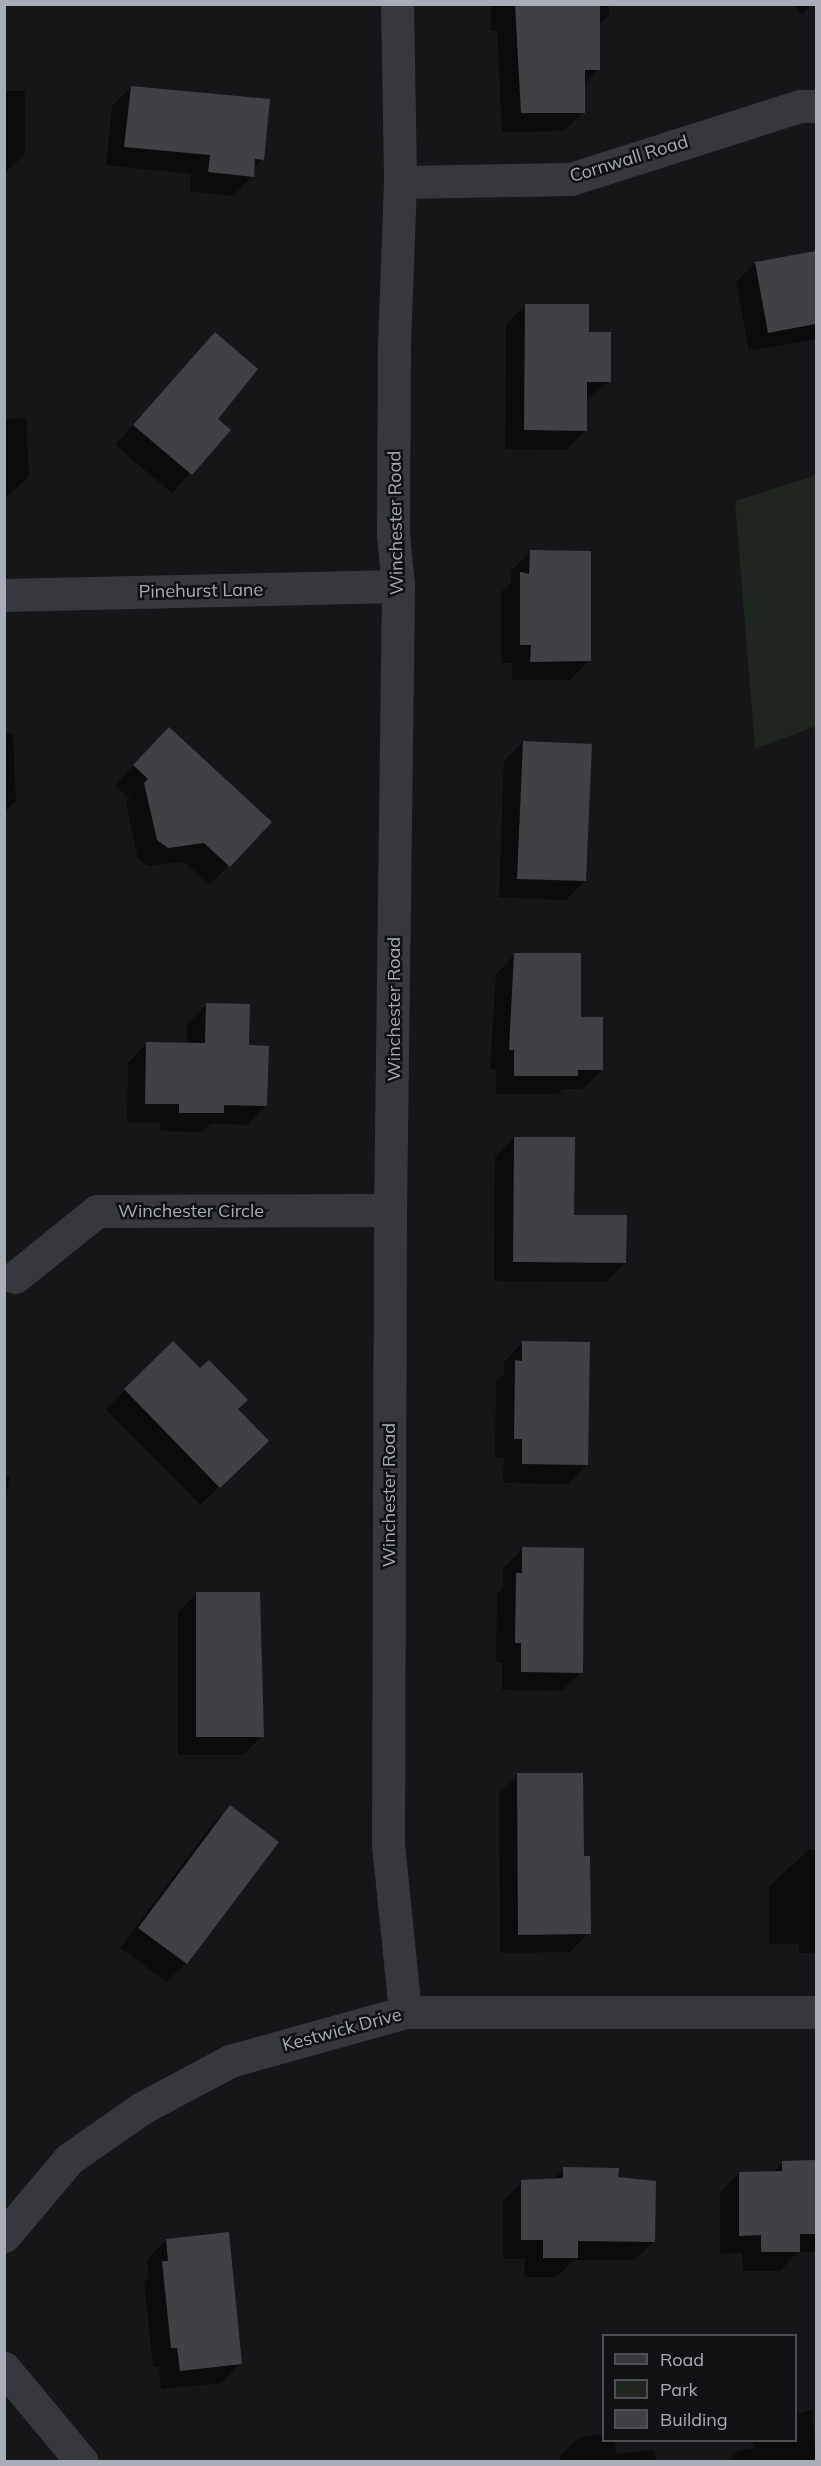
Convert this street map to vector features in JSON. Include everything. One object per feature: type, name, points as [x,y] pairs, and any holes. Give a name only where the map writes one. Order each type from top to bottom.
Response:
[{"type":"street","name":"Winchester Road","points":[[397,4],[400,182],[395,265],[393,475],[398,586],[390,1210],[388,1844],[405,2012]]},
{"type":"street","name":"Cornwall Road","points":[[400,182],[571,179],[800,106],[816,106]]},
{"type":"street","name":"Pinehurst Lane","points":[[4,596],[398,586]]},
{"type":"street","name":"Winchester Circle","points":[[15,1277],[97,1211],[390,1210]]},
{"type":"street","name":"Kestwick Drive","points":[[4,2236],[69,2159],[142,2108],[230,2061],[405,2012],[816,2012]]},
{"type":"street","points":[[4,2368],[82,2462]]},
{"type":"green space","points":[[816,475],[816,726],[755,749],[735,501]]},
{"type":"building","points":[[515,4],[600,4],[600,70],[585,70],[585,113],[521,113]]},
{"type":"building","points":[[131,86],[270,99],[264,160],[255,159],[254,177],[208,172],[210,155],[124,147]]},
{"type":"building","points":[[816,251],[816,324],[768,333],[755,262]]},
{"type":"building","points":[[525,304],[589,304],[589,332],[611,332],[611,382],[587,382],[587,431],[524,430]]},
{"type":"building","points":[[215,332],[258,369],[218,419],[231,430],[192,475],[133,425]]},
{"type":"building","points":[[530,550],[591,551],[591,661],[530,662],[531,645],[520,645],[520,572],[529,574]]},
{"type":"building","points":[[169,727],[272,822],[230,867],[204,843],[168,848],[157,840],[144,783],[148,779],[133,765]]},
{"type":"building","points":[[523,741],[592,744],[586,881],[517,879]]},
{"type":"building","points":[[514,953],[581,953],[581,1017],[603,1017],[603,1070],[578,1070],[578,1076],[514,1076],[514,1050],[509,1050]]},
{"type":"building","points":[[206,1003],[250,1004],[249,1045],[269,1046],[267,1106],[224,1105],[224,1113],[179,1113],[179,1104],[145,1104],[146,1042],[205,1043]]},
{"type":"building","points":[[514,1137],[575,1137],[574,1215],[627,1215],[626,1263],[513,1262]]},
{"type":"building","points":[[173,1341],[200,1368],[209,1360],[248,1400],[238,1409],[269,1441],[220,1488],[124,1389]]},
{"type":"building","points":[[522,1341],[590,1342],[588,1465],[522,1464],[522,1439],[514,1439],[515,1360],[522,1361]]},
{"type":"building","points":[[522,1547],[584,1548],[583,1673],[521,1672],[521,1643],[515,1643],[516,1573],[522,1573]]},
{"type":"building","points":[[196,1592],[260,1592],[264,1737],[196,1737]]},
{"type":"building","points":[[517,1773],[583,1773],[584,1856],[590,1856],[591,1934],[518,1935]]},
{"type":"building","points":[[230,1805],[279,1842],[187,1964],[138,1928]]},
{"type":"building","points":[[816,2160],[816,2234],[800,2234],[800,2252],[761,2252],[761,2235],[739,2236],[739,2172],[782,2171],[782,2161]]},
{"type":"building","points":[[563,2167],[619,2168],[618,2177],[656,2181],[655,2242],[578,2241],[578,2258],[543,2258],[543,2240],[521,2240],[521,2180],[563,2178]]},
{"type":"building","points":[[229,2232],[242,2364],[180,2371],[177,2348],[171,2348],[162,2261],[168,2261],[166,2239]]}]
